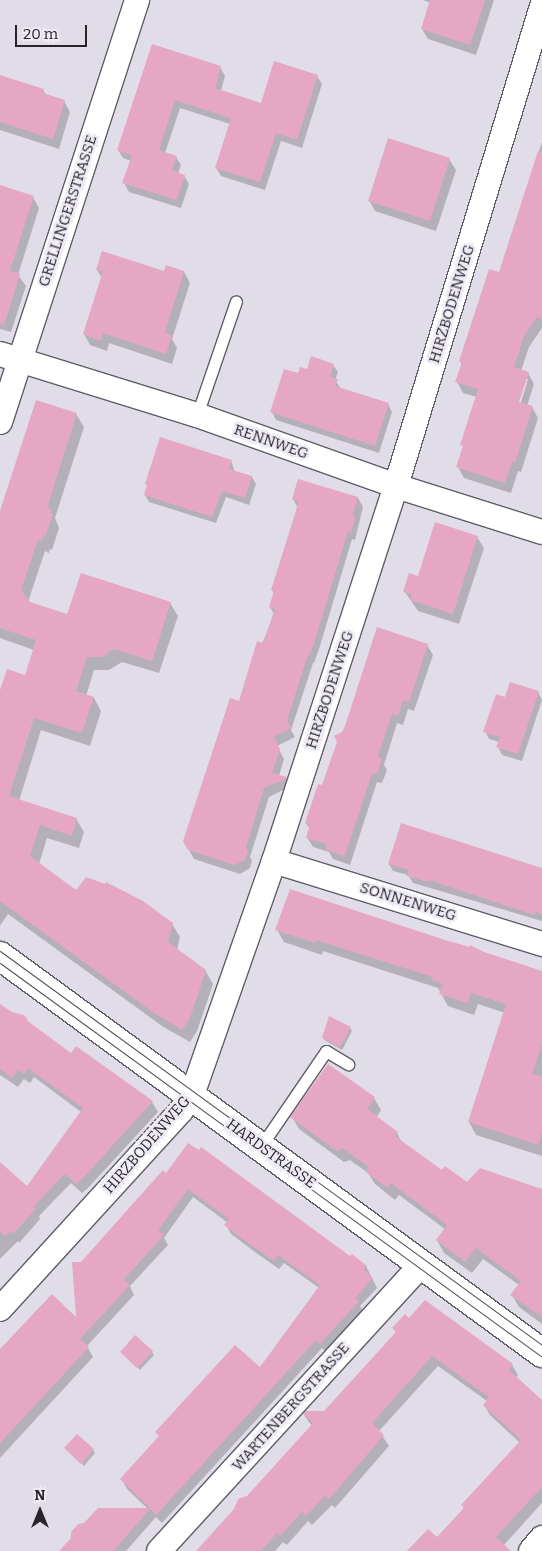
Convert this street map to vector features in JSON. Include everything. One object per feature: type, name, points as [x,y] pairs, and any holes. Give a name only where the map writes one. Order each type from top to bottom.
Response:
[{"type":"street","name":"GRELLINGERSTRASSE","points":[[0,422],[10,358],[137,0]]},
{"type":"street","name":"HIRZBODENWEG","points":[[0,1309],[181,1111],[191,1096],[274,861],[396,486],[542,6]]},
{"type":"street","name":"RENNWEG","points":[[10,358],[197,415],[396,486],[542,532]]},
{"type":"street","name":"SONNENWEG","points":[[274,861],[542,944]]},
{"type":"street","name":"HARDSTRASSE","points":[[0,956],[542,1353]]},
{"type":"street","name":"WARTENBERGSTRASSE","points":[[159,1551],[422,1264]]},
{"type":"street","points":[[530,1551],[542,1538]]},
{"type":"lane","points":[[197,415],[236,301]]},
{"type":"lane","points":[[260,1146],[326,1051],[348,1064]]},
{"type":"building","points":[[430,0],[485,0],[470,45],[421,29]]},
{"type":"building","points":[[152,44],[221,66],[215,88],[261,103],[274,61],[318,75],[297,140],[276,133],[260,182],[215,168],[231,118],[175,100],[159,150],[177,156],[172,170],[185,175],[177,200],[122,183],[132,155],[117,150]]},
{"type":"building","points":[[0,75],[44,89],[43,93],[65,100],[53,139],[0,122]]},
{"type":"building","points":[[388,138],[450,158],[430,221],[368,201]]},
{"type":"building","points":[[538,151],[542,152],[542,319],[537,317],[524,336],[514,367],[529,372],[519,402],[533,406],[515,463],[512,462],[505,483],[456,467],[463,446],[460,445],[478,389],[455,382],[462,362],[459,361],[489,269],[499,272]]},
{"type":"building","points":[[0,185],[34,196],[10,271],[20,274],[4,325],[0,324]]},
{"type":"building","points":[[102,251],[164,271],[166,265],[184,271],[165,332],[172,336],[166,354],[103,333],[101,341],[83,334],[103,271],[96,270]]},
{"type":"building","points":[[311,356],[334,364],[330,377],[338,379],[335,386],[389,403],[375,446],[270,412],[284,369],[298,373],[300,367],[307,369]]},
{"type":"building","points":[[36,400],[77,413],[47,508],[52,510],[50,513],[53,514],[45,537],[43,536],[42,540],[38,539],[21,590],[30,602],[67,614],[81,573],[171,602],[152,661],[114,649],[102,657],[87,657],[76,691],[94,697],[82,733],[34,718],[9,796],[77,818],[72,836],[40,825],[30,856],[76,890],[86,877],[105,884],[106,882],[143,901],[173,923],[168,942],[206,970],[190,1018],[182,1030],[154,1013],[0,901],[0,690],[7,669],[25,675],[36,640],[0,628],[0,511]]},
{"type":"building","points":[[160,437],[232,460],[229,469],[252,476],[245,498],[222,491],[212,517],[144,495],[147,485],[145,484]]},
{"type":"building","points":[[298,479],[358,497],[353,514],[355,519],[351,532],[348,531],[316,637],[310,655],[308,655],[287,720],[291,728],[274,737],[280,749],[272,773],[287,777],[264,788],[246,847],[248,851],[245,860],[234,865],[188,850],[183,841],[230,698],[239,701],[257,641],[263,643],[275,609],[269,607],[274,591],[271,590],[298,502],[292,499]]},
{"type":"building","points":[[435,522],[478,536],[453,614],[410,600],[412,594],[403,592],[409,573],[418,576]]},
{"type":"building","points":[[377,627],[428,644],[409,702],[403,700],[398,716],[392,714],[378,756],[382,759],[377,774],[372,773],[345,856],[326,850],[327,844],[306,838],[310,824],[305,823],[318,784],[322,785],[337,742],[334,736],[342,732],[345,726]]},
{"type":"building","points":[[510,682],[539,691],[518,754],[496,747],[500,737],[483,732],[496,694],[505,697]]},
{"type":"building","points":[[401,823],[542,868],[542,914],[536,912],[534,915],[429,880],[428,882],[407,876],[409,870],[388,864]]},
{"type":"building","points":[[290,889],[445,940],[470,947],[470,945],[484,952],[542,971],[542,1045],[532,1074],[542,1077],[542,1133],[538,1145],[468,1122],[506,1004],[471,993],[468,1003],[439,994],[443,984],[432,980],[433,977],[316,940],[315,943],[275,930]]},
{"type":"building","points":[[0,1004],[12,1012],[24,1015],[29,1022],[71,1053],[76,1046],[153,1101],[83,1178],[76,1184],[65,1174],[33,1207],[36,1209],[13,1234],[10,1231],[5,1236],[0,1232],[0,1162],[27,1186],[83,1108],[28,1068],[24,1074],[18,1070],[12,1078],[0,1069]]},
{"type":"building","points":[[329,1016],[351,1027],[340,1047],[322,1038]]},
{"type":"building","points":[[328,1064],[375,1097],[367,1109],[398,1132],[395,1136],[442,1170],[445,1166],[467,1182],[480,1168],[542,1189],[542,1317],[510,1295],[521,1281],[476,1248],[465,1262],[436,1240],[447,1225],[391,1183],[388,1188],[366,1172],[369,1167],[342,1148],[337,1151],[290,1117]]},
{"type":"building","points":[[188,1143],[199,1150],[201,1147],[350,1256],[352,1254],[367,1266],[364,1270],[373,1278],[355,1298],[359,1301],[320,1344],[316,1340],[156,1515],[150,1509],[113,1551],[59,1551],[71,1538],[71,1532],[78,1524],[84,1523],[98,1508],[150,1508],[120,1479],[159,1436],[155,1432],[235,1345],[260,1367],[320,1285],[278,1255],[274,1261],[248,1243],[224,1225],[229,1219],[188,1189],[158,1230],[164,1235],[124,1279],[130,1285],[80,1339],[89,1347],[0,1443],[0,1349],[52,1294],[76,1317],[72,1262],[81,1262],[163,1170],[166,1173]]},
{"type":"building","points":[[425,1300],[513,1364],[509,1370],[542,1400],[542,1487],[496,1537],[511,1551],[407,1551],[428,1529],[437,1537],[464,1508],[461,1505],[521,1440],[483,1405],[489,1397],[432,1356],[372,1423],[384,1435],[329,1499],[325,1496],[306,1516],[302,1512],[280,1536],[277,1533],[261,1551],[196,1551],[234,1509],[238,1499],[247,1496],[313,1423],[303,1414],[306,1411],[324,1411],[396,1332],[392,1328],[405,1314],[409,1318]]},
{"type":"building","points":[[135,1335],[153,1351],[137,1368],[120,1352]]},
{"type":"building","points":[[77,1434],[94,1449],[81,1464],[64,1448]]},
{"type":"tram line","points":[[0,951],[542,1345]]},
{"type":"tram line","points":[[0,963],[542,1357]]}]
